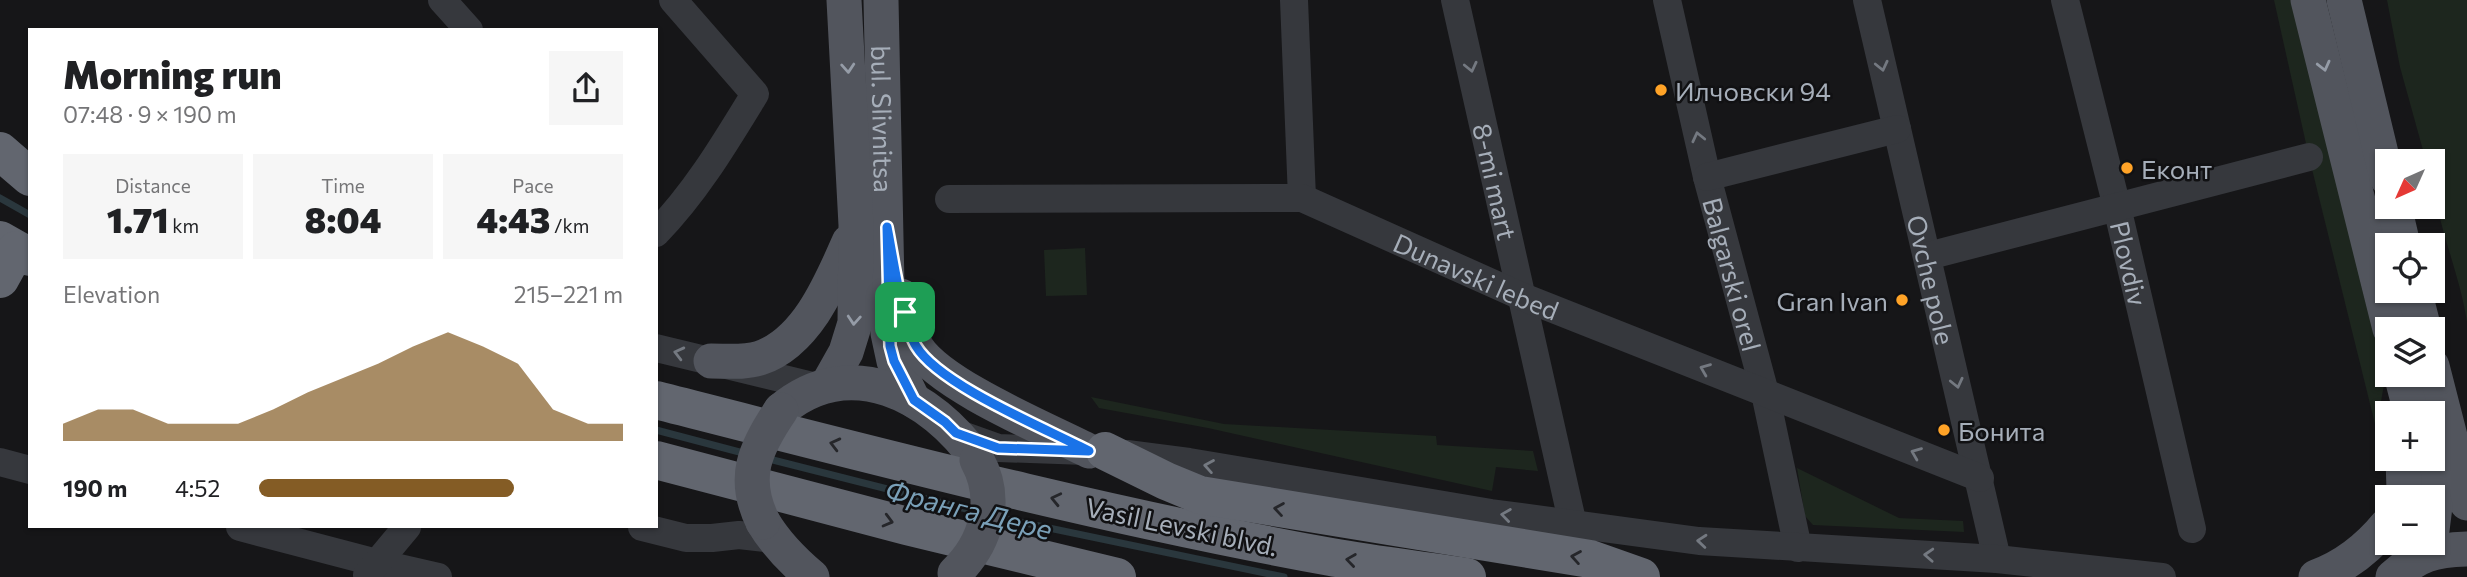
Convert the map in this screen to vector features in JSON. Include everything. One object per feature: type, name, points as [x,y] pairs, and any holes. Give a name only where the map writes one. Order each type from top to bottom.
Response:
[{"type":"highway","points":[[0,151],[28,177]]},
{"type":"highway","points":[[0,164],[28,178]]},
{"type":"highway","name":"Vasil Levski blvd.","points":[[658,400],[1169,524],[1332,557],[1467,577]]},
{"type":"highway","points":[[1097,451],[1200,495],[1590,559],[1641,577]]},
{"type":"highway","points":[[658,461],[907,526],[1117,577]]},
{"type":"main road","name":"bul. Slivnitsa","points":[[844,0],[871,226],[890,346],[894,361],[914,400]]},
{"type":"main road","name":"bul. Slivnitsa","points":[[822,386],[846,352],[852,335],[871,226],[881,0]]},
{"type":"main road","points":[[2308,0],[2387,317]]},
{"type":"main road","points":[[2344,0],[2380,149]]},
{"type":"main road","points":[[711,361],[760,358],[787,341],[811,316],[871,226]]},
{"type":"main road","points":[[871,226],[916,346],[924,356],[951,379],[1097,451]]},
{"type":"main road","points":[[812,577],[768,530],[751,489],[751,476],[764,435],[781,410],[803,393],[844,382],[877,385],[914,400],[956,433],[977,460],[988,489],[986,523],[974,551],[953,575]]},
{"type":"main road","points":[[2437,387],[2467,503]]},
{"type":"main road","points":[[2438,387],[2467,453]]},
{"type":"main road","points":[[2316,577],[2353,557],[2375,539]]},
{"type":"main road","points":[[2445,550],[2467,549]]},
{"type":"street","points":[[442,0],[467,28]]},
{"type":"street","points":[[658,231],[676,212],[718,155],[755,94],[673,0]]},
{"type":"street","points":[[1294,0],[1302,198]]},
{"type":"street","name":"8-mi mart","points":[[1455,0],[1573,525]]},
{"type":"street","name":"Balgarski orel","points":[[1667,0],[1707,177],[1765,393],[1798,548]]},
{"type":"street","name":"Ovche pole","points":[[1867,0],[1997,559]]},
{"type":"street","name":"Plovdiv","points":[[2065,0],[2117,207],[2192,529]]},
{"type":"street","points":[[1707,177],[1897,129]]},
{"type":"street","points":[[1928,256],[2309,157]]},
{"type":"street","name":"Dunavski lebed","points":[[949,199],[1302,198],[1523,297],[1980,478]]},
{"type":"street","points":[[658,348],[822,386]]},
{"type":"street","points":[[956,433],[998,448],[1097,451],[1189,462],[1573,525],[1699,541],[1997,559],[2162,577]]},
{"type":"street","points":[[0,462],[28,469]]},
{"type":"street","points":[[243,528],[371,570],[438,577]]},
{"type":"street","points":[[371,570],[406,528]]},
{"type":"street","points":[[646,528],[686,538],[712,538],[768,530]]},
{"type":"shaded area","points":[[2274,0],[2299,0],[2375,319],[2375,387],[2384,387],[2381,401],[2375,401],[2375,424],[2309,157]]},
{"type":"shaded area","points":[[2387,0],[2467,0],[2467,322],[2440,219],[2445,219],[2445,149],[2423,149],[2400,67]]},
{"type":"shaded area","points":[[1085,248],[1087,295],[1046,296],[1044,250]]},
{"type":"shaded area","points":[[1091,397],[1224,424],[1436,436],[1437,445],[1533,451],[1538,471],[1496,467],[1492,491],[1208,428],[1099,408]]},
{"type":"shaded area","points":[[1797,468],[1899,518],[1963,521],[1964,532],[1813,525],[1805,516]]},
{"type":"waterway","name":"Франга Дере","points":[[0,198],[28,214]]},
{"type":"waterway","name":"Франга Дере","points":[[658,431],[747,454]]},
{"type":"waterway","name":"Франга Дере","points":[[765,458],[978,512]]},
{"type":"waterway","name":"Франга Дере","points":[[996,517],[1284,577]]},
{"type":"place","name":"Илчовски 94","points":[[1661,90]]},
{"type":"place","name":"Еконт","points":[[2127,168]]},
{"type":"place","name":"Gran Ivan","points":[[1902,300]]},
{"type":"place","name":"Бонита","points":[[1944,430]]},
{"type":"route","points":[[887,227],[905,312],[916,346],[942,373],[994,403],[1089,451],[1014,450],[984,444],[956,433],[914,400],[894,361],[890,346],[887,227]]}]
